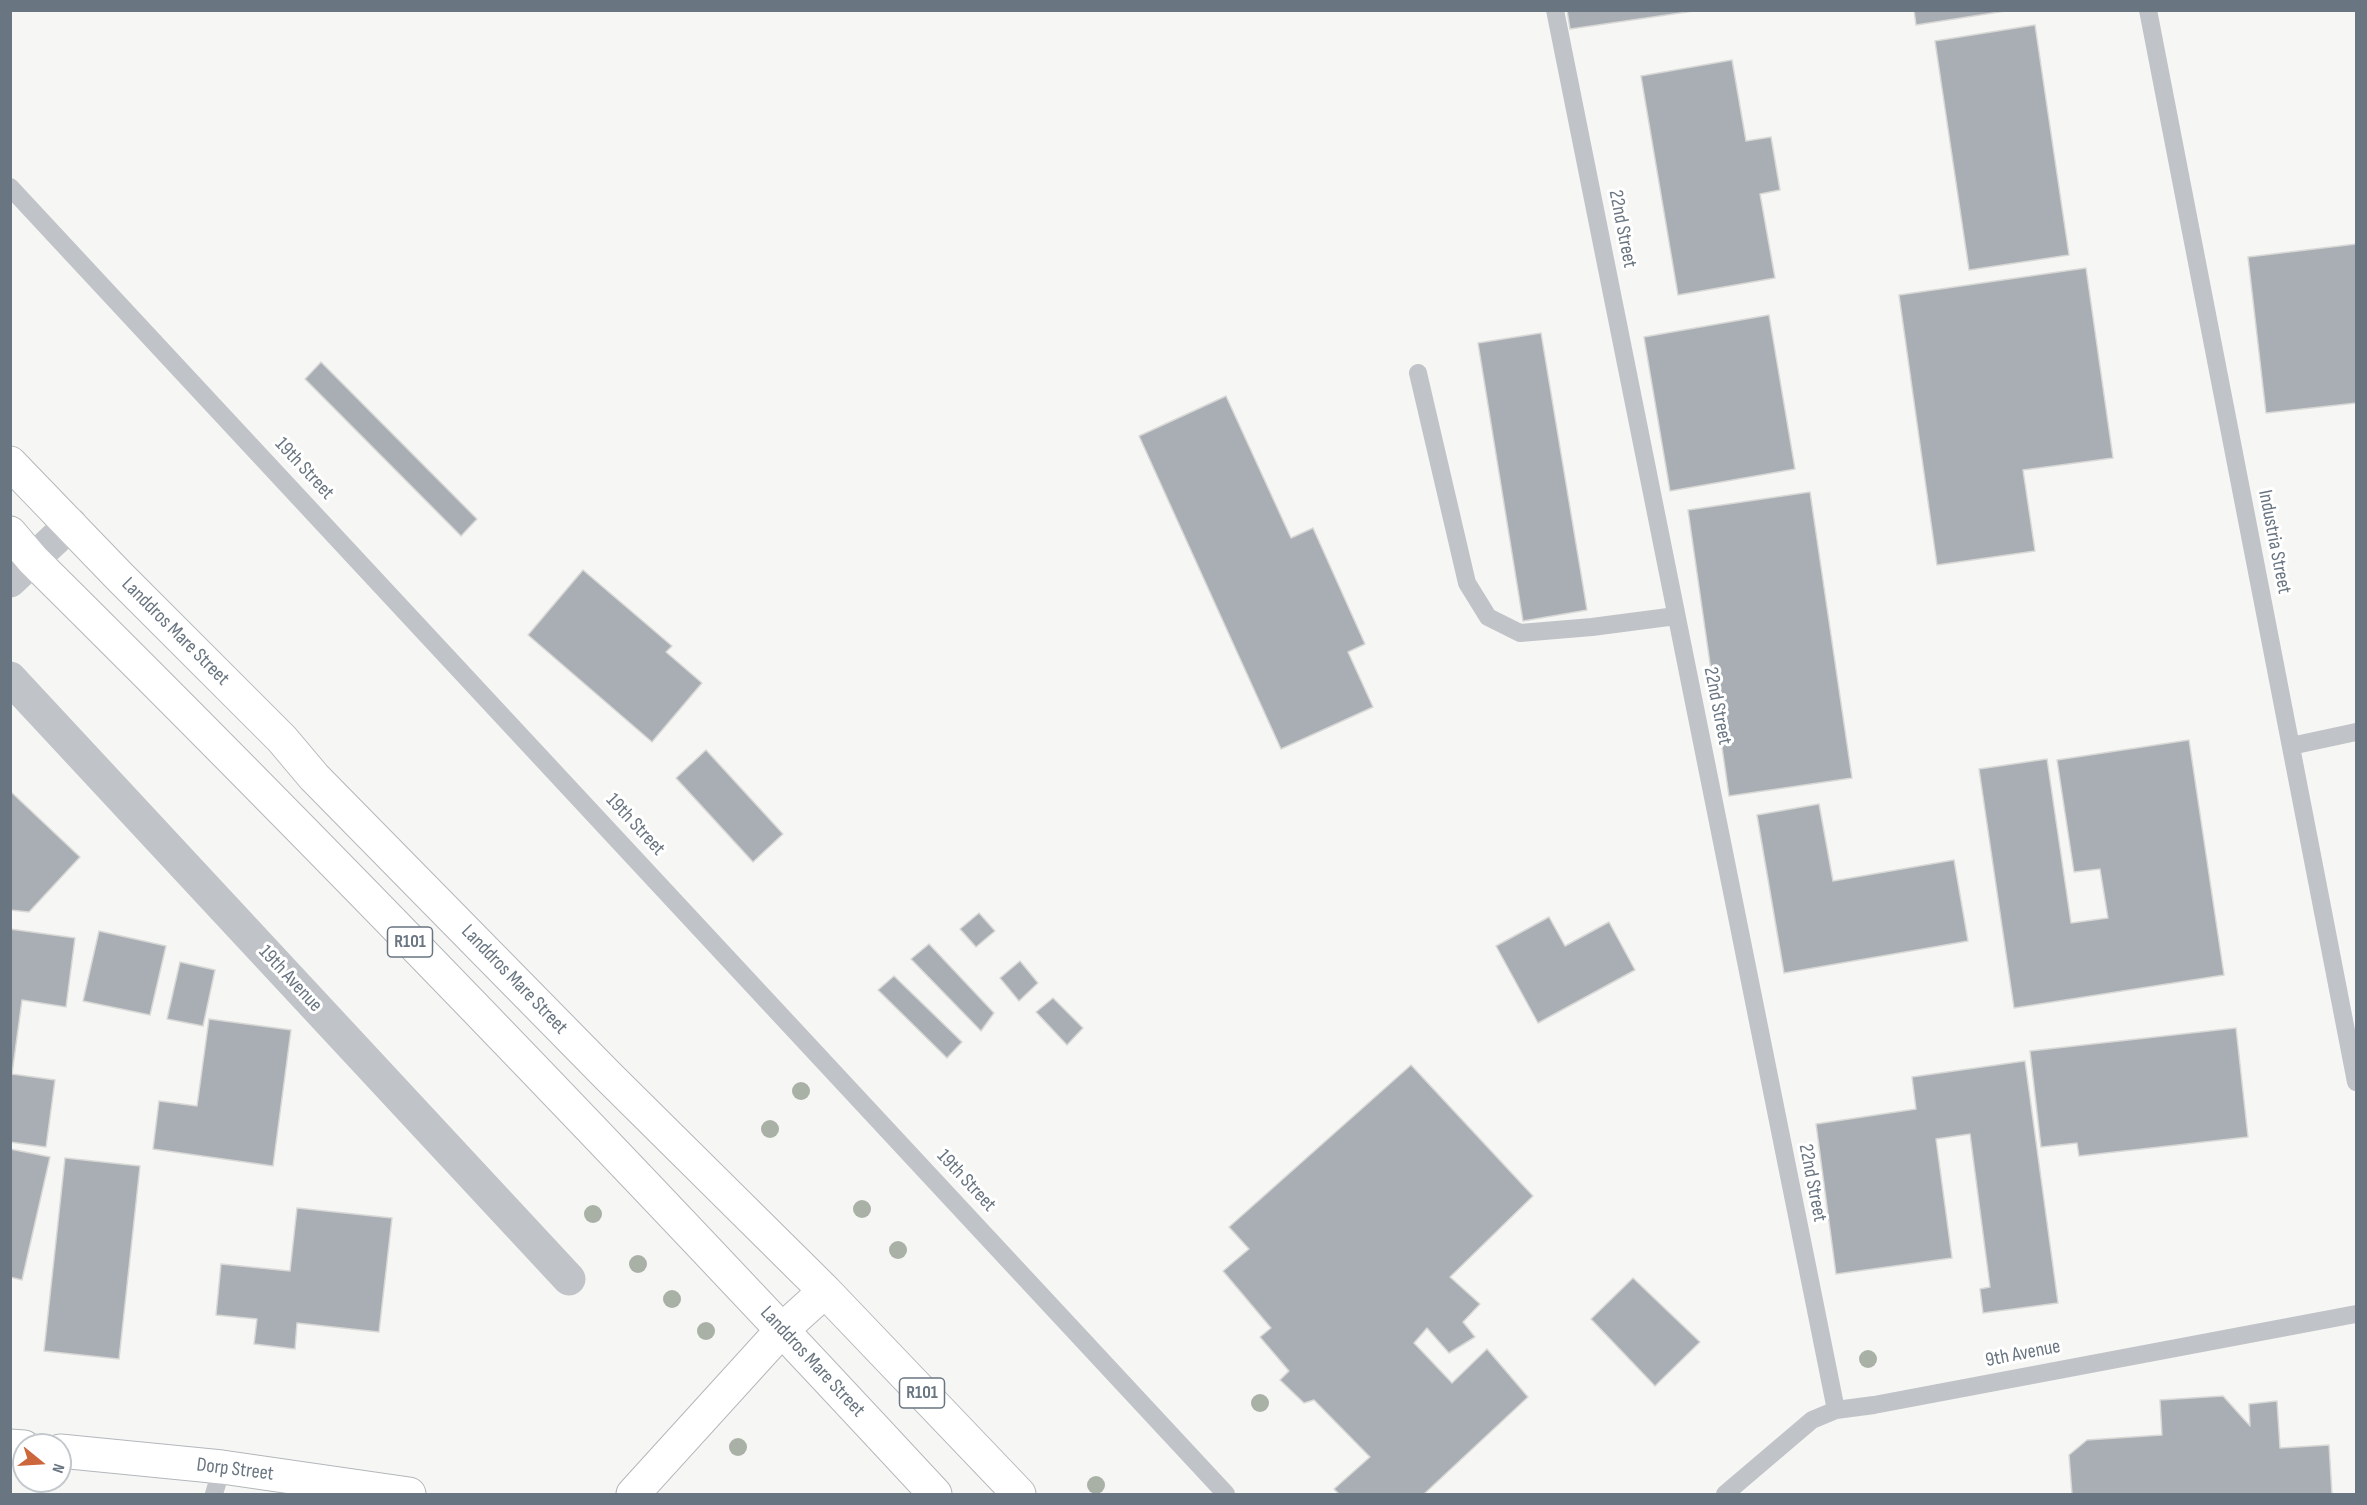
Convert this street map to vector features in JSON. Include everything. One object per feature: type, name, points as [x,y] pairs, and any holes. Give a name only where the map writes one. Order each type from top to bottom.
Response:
[{"type":"main road","name":"Landdros Mare Street","points":[[10,463],[282,739],[314,777],[558,1025],[825,1291],[1019,1494]]},
{"type":"main road","name":"Landdros Mare Street","points":[[10,533],[22,571],[260,787],[574,1111],[935,1494]]},
{"type":"main road","points":[[633,1494],[782,1330],[825,1291]]},
{"type":"main road","name":"Dorp Street","points":[[72,1452],[218,1481],[409,1494]]},
{"type":"street","points":[[22,571],[71,525]]},
{"type":"street","name":"19th Avenue","points":[[10,678],[569,1279]]},
{"type":"lane","name":"22nd Street","points":[[1555,10],[1836,1410]]},
{"type":"lane","name":"Industria Street","points":[[2148,10],[2356,1082]]},
{"type":"lane","name":"19th Street","points":[[10,187],[1226,1494]]},
{"type":"lane","points":[[1418,373],[1467,583],[1488,617],[1520,633],[1676,616]]},
{"type":"lane","points":[[2291,746],[2356,732]]},
{"type":"lane","name":"9th Avenue","points":[[1725,1494],[1812,1420],[1836,1410],[1874,1405],[2356,1314]]},
{"type":"building","points":[[1567,10],[1694,10],[1694,11],[1570,29]]},
{"type":"building","points":[[1914,10],[2012,10],[1916,25]]},
{"type":"building","points":[[2035,25],[2069,255],[1969,270],[1935,41]]},
{"type":"building","points":[[1732,60],[1746,141],[1771,137],[1780,190],[1760,194],[1775,278],[1678,295],[1641,76]]},
{"type":"building","points":[[2356,244],[2356,403],[2266,413],[2248,257]]},
{"type":"building","points":[[2086,268],[2113,458],[2023,470],[2035,551],[1937,565],[1899,295]]},
{"type":"building","points":[[1769,315],[1795,469],[1670,491],[1644,337]]},
{"type":"building","points":[[1541,333],[1587,610],[1523,621],[1478,343]]},
{"type":"building","points":[[321,362],[477,519],[461,536],[305,379]]},
{"type":"building","points":[[1226,396],[1291,538],[1313,528],[1365,644],[1348,652],[1373,707],[1281,749],[1139,436]]},
{"type":"building","points":[[1810,492],[1852,778],[1729,796],[1688,510]]},
{"type":"building","points":[[583,570],[672,646],[666,652],[702,683],[652,742],[528,635]]},
{"type":"building","points":[[2189,740],[2224,975],[2014,1008],[1979,769],[2047,759],[2071,923],[2108,918],[2100,869],[2074,872],[2057,760]]},
{"type":"building","points":[[706,750],[783,834],[753,862],[676,778]]},
{"type":"building","points":[[10,791],[80,857],[29,912],[10,910]]},
{"type":"building","points":[[1819,804],[1833,881],[1954,860],[1968,941],[1784,973],[1757,815]]},
{"type":"building","points":[[979,913],[995,931],[976,947],[960,929]]},
{"type":"building","points":[[1549,917],[1565,946],[1609,922],[1635,970],[1538,1023],[1496,946]]},
{"type":"building","points":[[10,929],[75,938],[66,1007],[22,1000],[12,1074],[55,1080],[46,1147],[10,1142]]},
{"type":"building","points":[[99,931],[166,946],[150,1015],[83,1001]]},
{"type":"building","points":[[929,944],[994,1013],[981,1031],[911,959]]},
{"type":"building","points":[[1020,961],[1038,983],[1019,1001],[1000,978]]},
{"type":"building","points":[[180,962],[215,970],[203,1026],[167,1019]]},
{"type":"building","points":[[894,976],[962,1042],[947,1058],[878,990]]},
{"type":"building","points":[[1053,998],[1083,1028],[1067,1045],[1036,1012]]},
{"type":"building","points":[[209,1019],[291,1030],[273,1166],[153,1149],[159,1101],[197,1106]]},
{"type":"building","points":[[2236,1028],[2248,1137],[2079,1156],[2077,1143],[2041,1147],[2030,1051]]},
{"type":"building","points":[[2025,1061],[2058,1303],[1983,1313],[1980,1289],[1990,1287],[1970,1134],[1936,1139],[1952,1258],[1836,1274],[1816,1124],[1916,1109],[1912,1077]]},
{"type":"building","points":[[1411,1065],[1533,1196],[1450,1277],[1480,1304],[1463,1322],[1475,1337],[1449,1353],[1427,1328],[1414,1343],[1452,1383],[1487,1349],[1528,1397],[1424,1494],[1339,1494],[1334,1489],[1370,1457],[1314,1400],[1304,1403],[1280,1380],[1289,1371],[1260,1337],[1271,1328],[1223,1271],[1249,1249],[1229,1227]]},
{"type":"building","points":[[10,1149],[50,1157],[22,1280],[10,1277]]},
{"type":"building","points":[[65,1158],[140,1166],[119,1359],[44,1351]]},
{"type":"building","points":[[297,1208],[392,1218],[379,1332],[297,1323],[295,1349],[254,1344],[257,1319],[216,1315],[221,1264],[290,1271]]},
{"type":"building","points":[[1633,1278],[1700,1342],[1655,1386],[1591,1319]]},
{"type":"building","points":[[2223,1396],[2250,1426],[2249,1404],[2277,1401],[2280,1448],[2329,1445],[2332,1494],[2072,1494],[2069,1455],[2087,1440],[2162,1435],[2160,1400]]}]
